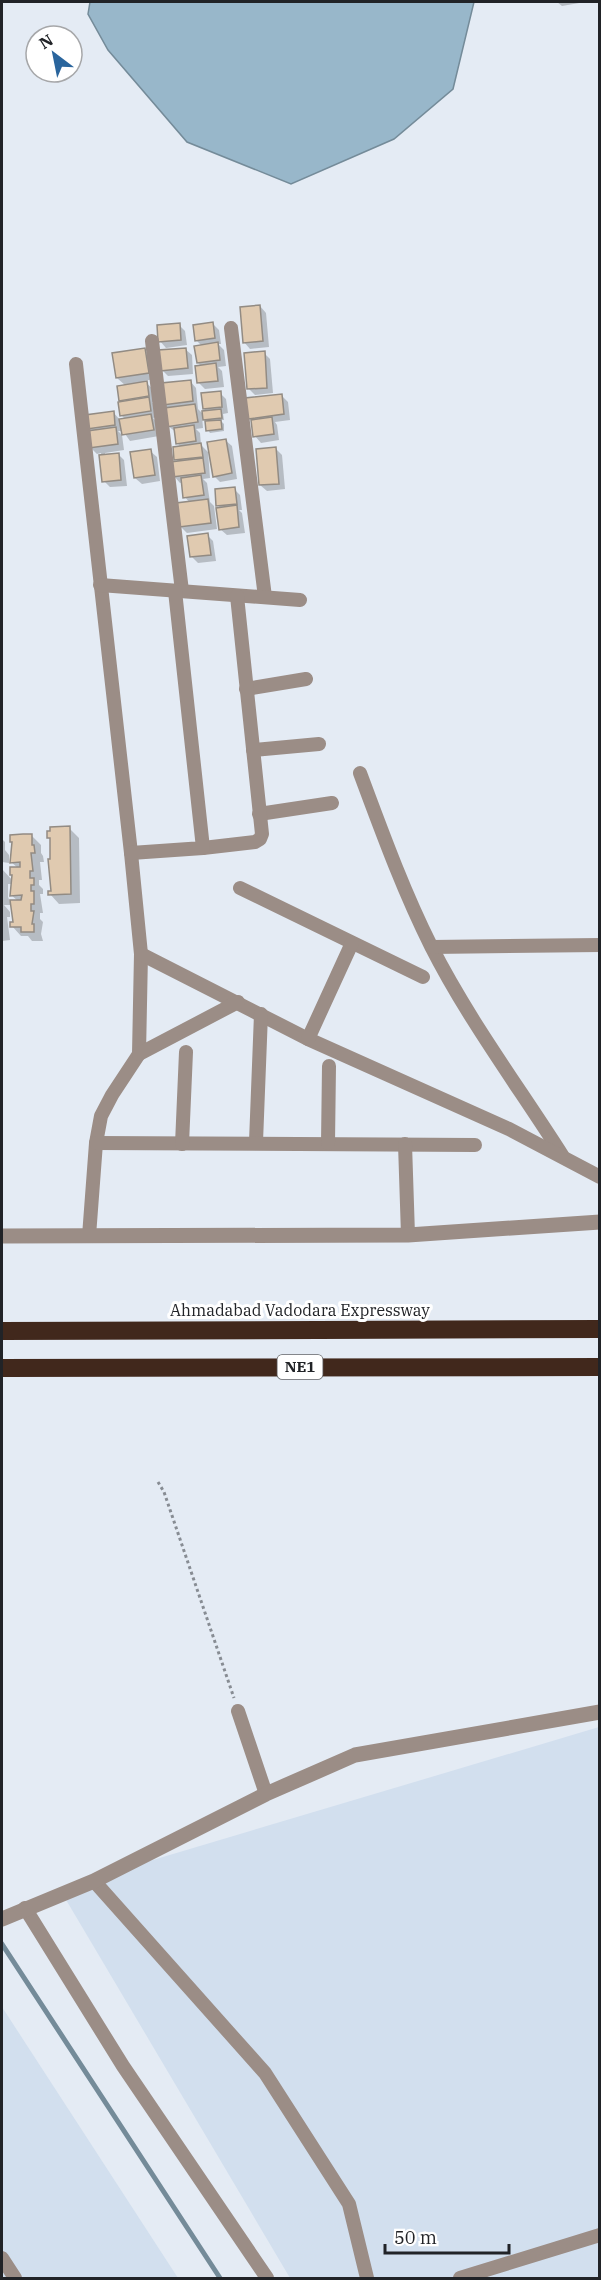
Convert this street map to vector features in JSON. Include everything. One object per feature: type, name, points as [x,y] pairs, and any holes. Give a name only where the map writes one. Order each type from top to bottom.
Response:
[{"type":"highway","name":"Ahmadabad Vadodara Expressway","points":[[2,1331],[600,1329]]},
{"type":"highway","name":"NE1","points":[[2,1368],[600,1366]]},
{"type":"street","points":[[231,328],[265,597]]},
{"type":"street","points":[[152,341],[203,848]]},
{"type":"street","points":[[76,364],[141,954],[139,1054]]},
{"type":"street","points":[[100,585],[300,600]]},
{"type":"street","points":[[131,853],[203,848],[255,842],[260,839],[260,814],[237,596]]},
{"type":"street","points":[[246,689],[306,679]]},
{"type":"street","points":[[253,750],[318,744]]},
{"type":"street","points":[[360,773],[399,879],[432,947],[457,992],[563,1157]]},
{"type":"street","points":[[260,814],[332,804]]},
{"type":"street","points":[[240,888],[423,977]]},
{"type":"street","points":[[308,1039],[352,943]]},
{"type":"street","points":[[432,947],[600,945]]},
{"type":"street","points":[[141,954],[308,1039],[508,1129],[600,1177]]},
{"type":"street","points":[[89,1236],[96,1143],[101,1116],[112,1095],[139,1054],[238,1002]]},
{"type":"street","points":[[256,1142],[261,1014]]},
{"type":"street","points":[[182,1143],[186,1052]]},
{"type":"street","points":[[328,1143],[329,1066]]},
{"type":"street","points":[[96,1143],[256,1142],[475,1145]]},
{"type":"street","points":[[405,1144],[408,1235]]},
{"type":"street","points":[[2,1236],[408,1235],[600,1222]]},
{"type":"street","points":[[238,1711],[266,1794]]},
{"type":"street","points":[[267,2278],[123,2066],[13,1913],[94,1881],[266,1794],[335,1762],[373,1751],[600,1712]]},
{"type":"street","points":[[94,1881],[265,2073],[349,2204],[368,2278]]},
{"type":"street","points":[[460,2278],[600,2235]]},
{"type":"street","points":[[2,2258],[15,2278]]},
{"type":"path","points":[[158,1482],[164,1492],[238,1711]]},
{"type":"shaded area","points":[[90,2],[474,2],[453,89],[394,139],[291,184],[187,142],[108,50],[88,14]]},
{"type":"shaded area","points":[[599,1727],[599,2278],[290,2278],[59,1888]]},
{"type":"shaded area","points":[[2,2007],[178,2278],[2,2278]]},
{"type":"building","points":[[260,305],[263,341],[243,343],[240,307]]},
{"type":"building","points":[[213,322],[215,338],[195,341],[193,325]]},
{"type":"building","points":[[180,323],[181,340],[158,342],[157,325]]},
{"type":"building","points":[[218,342],[220,360],[197,363],[194,346]]},
{"type":"building","points":[[145,348],[149,373],[116,378],[112,353]]},
{"type":"building","points":[[186,348],[188,368],[160,371],[158,350]]},
{"type":"building","points":[[265,351],[267,388],[247,389],[244,353]]},
{"type":"building","points":[[216,363],[218,381],[197,383],[195,366]]},
{"type":"building","points":[[191,380],[193,401],[163,405],[161,383]]},
{"type":"building","points":[[147,381],[149,396],[119,401],[117,386]]},
{"type":"building","points":[[221,391],[222,407],[203,409],[201,393]]},
{"type":"building","points":[[282,394],[284,414],[248,419],[245,398]]},
{"type":"building","points":[[149,397],[151,411],[120,416],[118,402]]},
{"type":"building","points":[[195,404],[198,422],[166,427],[164,408]]},
{"type":"building","points":[[221,409],[222,418],[203,420],[202,411]]},
{"type":"building","points":[[114,411],[115,425],[87,429],[85,415]]},
{"type":"building","points":[[151,414],[154,430],[122,435],[119,419]]},
{"type":"building","points":[[272,417],[274,434],[253,437],[251,420]]},
{"type":"building","points":[[221,420],[222,429],[206,431],[205,421]]},
{"type":"building","points":[[194,425],[196,441],[176,444],[174,428]]},
{"type":"building","points":[[116,427],[118,444],[89,448],[87,431]]},
{"type":"building","points":[[226,439],[232,473],[213,477],[207,442]]},
{"type":"building","points":[[201,443],[203,457],[174,460],[173,447]]},
{"type":"building","points":[[276,447],[279,484],[259,485],[256,449]]},
{"type":"building","points":[[151,449],[155,475],[134,478],[130,452]]},
{"type":"building","points":[[119,453],[121,480],[102,482],[99,455]]},
{"type":"building","points":[[203,458],[205,473],[172,477],[170,462]]},
{"type":"building","points":[[201,475],[204,495],[183,498],[181,478]]},
{"type":"building","points":[[235,487],[237,504],[216,506],[215,489]]},
{"type":"building","points":[[208,499],[211,523],[179,527],[176,503]]},
{"type":"building","points":[[237,505],[239,527],[219,530],[216,508]]},
{"type":"building","points":[[208,533],[211,555],[190,557],[187,536]]},
{"type":"building","points":[[70,826],[71,894],[48,895],[48,891],[51,891],[48,859],[50,859],[50,838],[47,838],[47,831],[50,831],[50,827]]},
{"type":"building","points":[[32,834],[35,853],[31,853],[33,871],[30,871],[30,878],[34,878],[31,891],[34,891],[34,904],[31,904],[31,911],[34,911],[32,924],[34,924],[34,932],[21,932],[21,927],[10,927],[10,922],[13,922],[10,900],[21,900],[22,895],[10,896],[12,875],[10,875],[10,867],[20,867],[20,862],[10,863],[12,842],[10,842],[10,835]]},
{"type":"waterway","points":[[2,1944],[220,2278]]}]
